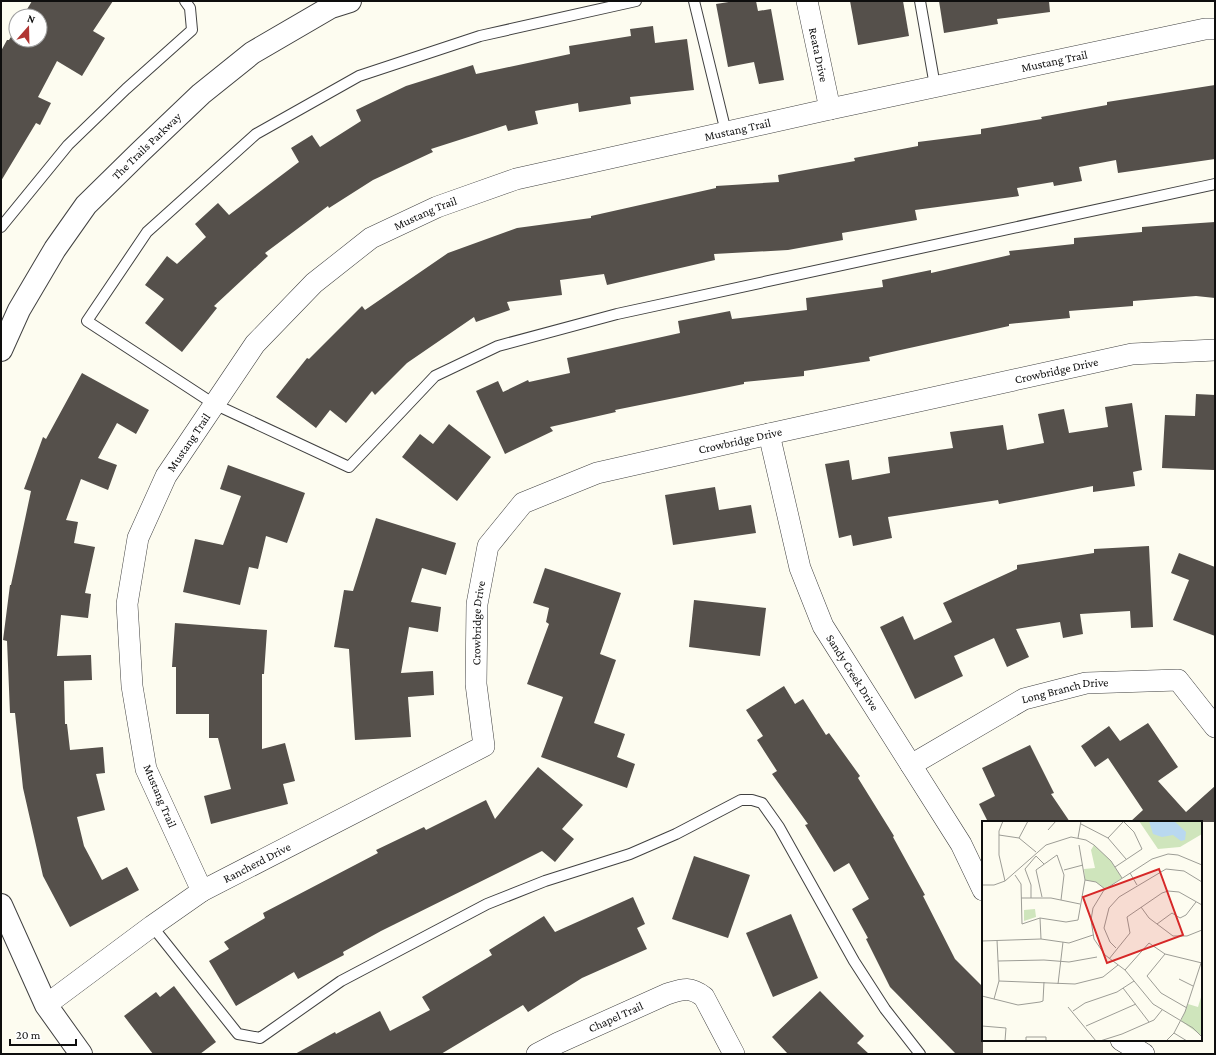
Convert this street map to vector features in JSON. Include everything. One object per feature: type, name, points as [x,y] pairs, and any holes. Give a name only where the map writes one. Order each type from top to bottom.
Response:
[{"type":"street","name":"The Trails Parkway","points":[[1,350],[23,304],[56,249],[86,205],[201,94],[252,53],[331,7],[350,1]]},
{"type":"street","name":"Reata Drive","points":[[807,1],[830,109]]},
{"type":"street","name":"Mustang Trail","points":[[202,891],[146,769],[132,686],[127,604],[138,538],[166,476],[255,344],[314,283],[371,238],[437,207],[516,179],[935,86],[1206,29],[1215,29]]},
{"type":"street","name":"Crowbridge Drive","points":[[484,746],[476,684],[477,604],[488,546],[523,503],[597,473],[769,434],[1132,354],[1215,350]]},
{"type":"street","name":"Sandy Creek Drive","points":[[769,434],[800,568],[823,626],[961,844],[982,888]]},
{"type":"street","name":"Long Branch Drive","points":[[911,765],[1024,699],[1086,683],[1178,680],[1215,727]]},
{"type":"street","name":"Rancherd Drive","points":[[46,1005],[152,926],[202,891],[484,746]]},
{"type":"street","points":[[1,905],[46,1005],[81,1054]]},
{"type":"street","name":"Chapel Trail","points":[[537,1054],[561,1048],[667,994],[684,989],[696,991],[704,997],[734,1054]]},
{"type":"street","points":[[1123,1041],[1144,1054]]},
{"type":"lane","points":[[1,227],[68,145],[126,89],[192,30],[190,8],[185,1]]},
{"type":"lane","points":[[636,1],[480,36],[359,76],[256,134],[147,232],[87,321],[214,404],[349,468],[435,376],[498,346],[617,314],[1215,184]]},
{"type":"lane","points":[[694,1],[726,132]]},
{"type":"lane","points":[[920,1],[935,86]]},
{"type":"lane","points":[[152,926],[238,1034],[260,1038],[342,982],[486,904],[545,881],[630,854],[676,834],[741,800],[752,800],[762,804],[779,827],[854,961],[885,1009],[920,1054]]},
{"type":"building","points":[[32,1],[113,1],[93,31],[105,38],[82,76],[57,61],[38,97],[51,103],[40,125],[36,123],[1,181],[1,51],[7,40],[8,48],[48,48],[48,8],[28,8]]},
{"type":"building","points":[[735,1],[756,1],[758,11],[771,9],[784,80],[759,84],[754,62],[728,67],[716,4]]},
{"type":"building","points":[[850,1],[903,1],[909,36],[858,45]]},
{"type":"building","points":[[939,1],[1049,1],[1050,12],[997,19],[998,24],[944,33]]},
{"type":"building","points":[[653,26],[655,43],[687,39],[694,90],[630,97],[631,104],[579,112],[578,103],[535,111],[538,124],[508,131],[506,125],[431,149],[433,152],[373,180],[329,208],[328,206],[265,253],[268,256],[214,306],[217,308],[182,352],[145,323],[164,299],[145,285],[167,256],[177,264],[206,237],[195,224],[218,203],[229,215],[299,162],[291,148],[312,135],[320,147],[361,121],[356,110],[406,86],[473,65],[476,74],[570,54],[569,46],[631,36],[630,29]]},
{"type":"building","points":[[1215,85],[1215,159],[1118,173],[1116,160],[1079,167],[1082,181],[1054,186],[1053,182],[1017,188],[1019,196],[915,210],[917,220],[842,233],[843,240],[788,250],[714,254],[715,260],[607,285],[604,274],[560,280],[562,295],[507,302],[510,310],[476,322],[474,317],[407,363],[375,395],[372,391],[346,423],[330,410],[316,428],[276,397],[307,358],[309,359],[362,306],[365,310],[448,253],[517,228],[591,218],[591,216],[716,188],[716,186],[779,182],[778,175],[855,161],[854,158],[918,146],[918,142],[981,134],[981,129],[1042,119],[1041,117],[1107,105],[1107,102]]},
{"type":"building","points":[[1215,222],[1215,298],[1196,296],[1133,301],[1133,306],[1069,311],[1070,318],[1009,324],[1009,326],[869,357],[870,361],[804,371],[804,376],[744,382],[744,384],[615,410],[616,412],[550,427],[553,431],[505,454],[476,391],[498,381],[503,392],[528,380],[529,382],[570,373],[567,358],[680,333],[678,321],[730,311],[732,319],[807,310],[806,298],[883,287],[882,280],[931,270],[931,273],[1010,255],[1009,251],[1074,244],[1074,238],[1142,232],[1142,227]]},
{"type":"building","points":[[82,373],[149,410],[136,434],[117,423],[98,458],[117,465],[108,490],[81,479],[66,520],[78,522],[74,543],[95,547],[85,593],[91,594],[88,618],[61,615],[57,656],[91,655],[92,680],[64,681],[65,724],[67,724],[70,750],[103,747],[105,773],[96,774],[105,810],[77,817],[84,846],[102,880],[127,867],[139,890],[70,927],[43,876],[23,788],[15,713],[10,713],[7,641],[3,640],[10,585],[31,491],[24,489],[43,437],[46,439]]},
{"type":"building","points":[[1196,394],[1215,395],[1214,470],[1162,468],[1165,415],[1195,416]]},
{"type":"building","points":[[1132,403],[1142,470],[1133,472],[1135,486],[1093,492],[1093,486],[999,504],[998,500],[888,517],[892,538],[853,546],[851,535],[839,538],[825,464],[849,460],[852,480],[890,473],[888,457],[953,448],[950,432],[1003,425],[1007,450],[1044,443],[1038,414],[1064,409],[1069,433],[1108,427],[1105,407]]},
{"type":"building","points":[[449,424],[491,457],[457,501],[402,457],[420,434],[433,444]]},
{"type":"building","points":[[228,465],[305,493],[287,543],[266,536],[258,569],[249,567],[240,605],[183,592],[195,539],[223,545],[241,496],[220,489]]},
{"type":"building","points":[[715,487],[719,510],[751,505],[756,533],[673,545],[665,495]]},
{"type":"building","points":[[376,518],[456,543],[446,575],[422,568],[411,602],[441,607],[438,632],[409,627],[401,673],[433,671],[434,695],[408,697],[411,737],[355,740],[349,649],[334,647],[344,590],[353,591]]},
{"type":"building","points":[[1149,546],[1153,627],[1131,628],[1130,611],[1080,614],[1083,634],[1063,638],[1060,622],[1016,629],[1029,657],[1007,667],[994,638],[954,656],[963,676],[915,699],[880,627],[903,616],[914,640],[952,622],[943,603],[1017,569],[1017,565],[1094,553],[1094,549]]},
{"type":"building","points":[[1179,553],[1215,567],[1215,636],[1173,620],[1189,580],[1171,573]]},
{"type":"building","points":[[545,568],[621,593],[600,654],[616,660],[594,723],[625,734],[617,757],[635,764],[627,788],[541,757],[563,697],[527,684],[549,624],[546,622],[549,608],[533,603]]},
{"type":"building","points":[[694,600],[766,608],[760,656],[689,647]]},
{"type":"building","points":[[175,623],[267,630],[264,674],[262,674],[262,749],[285,743],[295,781],[283,784],[288,804],[211,824],[204,796],[231,789],[218,738],[209,738],[209,714],[176,714],[176,667],[172,667]]},
{"type":"building","points":[[784,686],[795,704],[803,699],[826,735],[829,733],[860,776],[858,778],[894,836],[893,837],[925,895],[923,896],[955,959],[982,986],[983,1054],[956,1054],[890,987],[866,939],[868,938],[852,909],[869,899],[849,863],[834,872],[805,825],[808,824],[772,774],[777,771],[757,740],[763,736],[746,710]]},
{"type":"building","points":[[1148,723],[1178,767],[1158,781],[1186,812],[1215,786],[1215,822],[1131,821],[1143,810],[1108,758],[1095,767],[1081,746],[1109,726],[1120,741]]},
{"type":"building","points":[[1030,745],[1054,793],[1051,794],[1069,821],[988,821],[979,804],[995,796],[982,768]]},
{"type":"building","points":[[538,767],[583,805],[562,829],[574,839],[555,862],[542,851],[381,931],[343,952],[344,955],[298,979],[294,972],[236,1006],[209,961],[229,949],[224,942],[265,918],[263,913],[378,853],[376,850],[424,827],[426,830],[486,800],[495,819]]},
{"type":"building","points":[[694,856],[750,875],[728,938],[672,919]]},
{"type":"building","points":[[633,897],[645,924],[637,928],[647,949],[582,978],[528,1012],[523,1005],[441,1054],[295,1054],[335,1032],[336,1034],[380,1011],[390,1031],[430,1010],[422,997],[492,955],[489,950],[544,916],[555,932]]},
{"type":"building","points":[[791,914],[818,978],[773,997],[746,933]]},
{"type":"building","points":[[174,986],[216,1042],[200,1054],[153,1054],[124,1016],[156,992],[160,997]]},
{"type":"building","points":[[820,991],[864,1036],[857,1043],[869,1054],[788,1054],[772,1037]]}]
